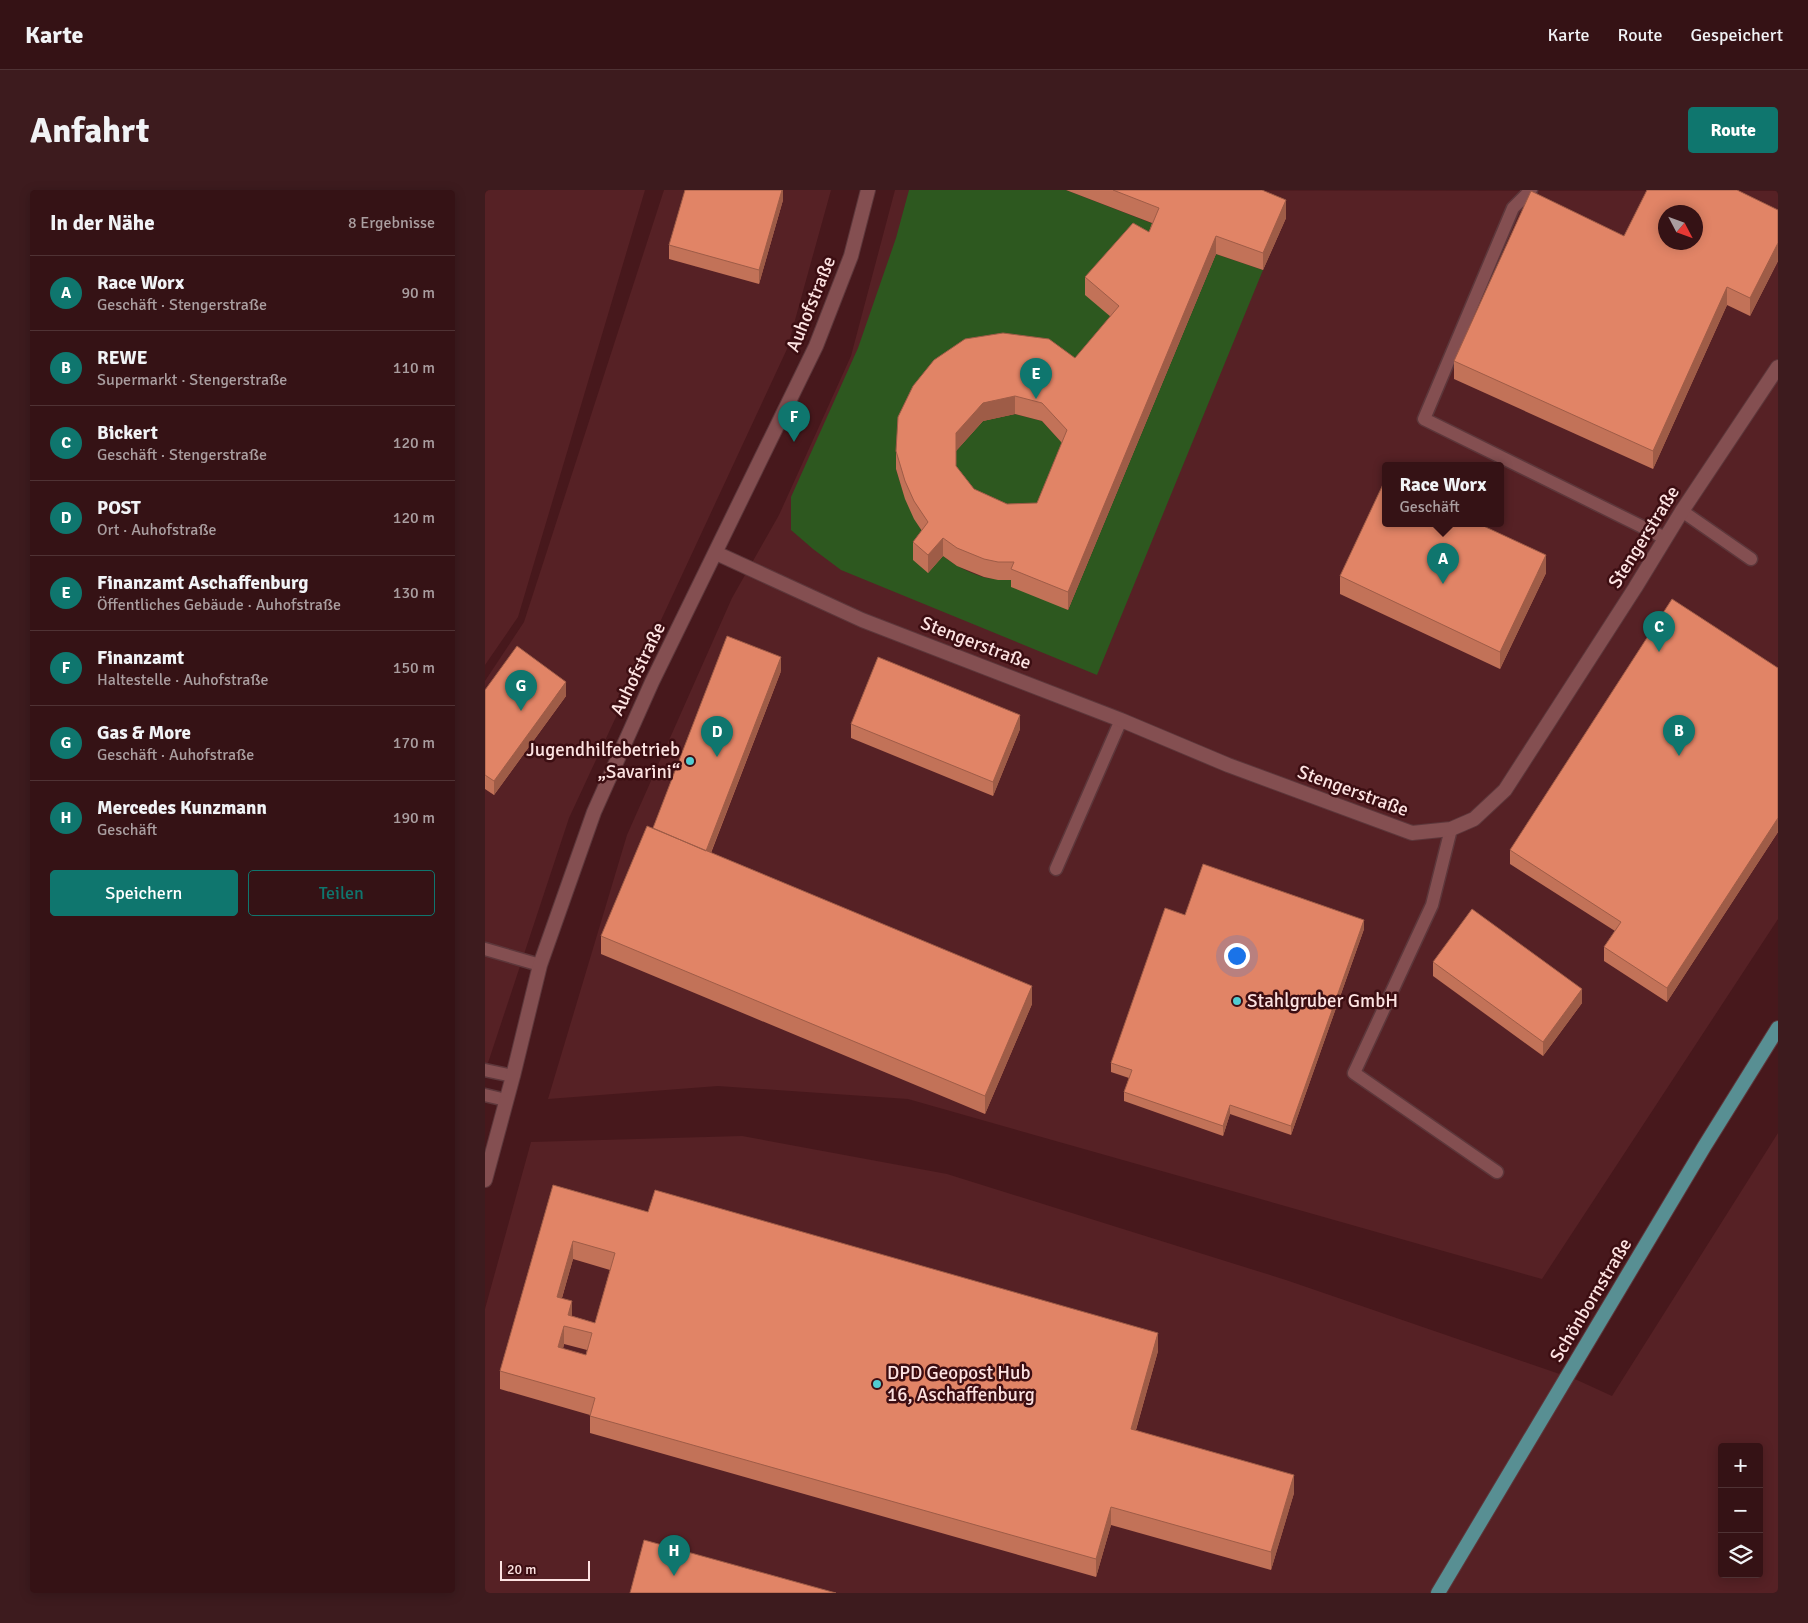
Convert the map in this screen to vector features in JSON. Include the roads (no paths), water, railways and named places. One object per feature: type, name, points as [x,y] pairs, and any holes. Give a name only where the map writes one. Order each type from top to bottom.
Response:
[{"type":"main road","name":"Schönbornstraße","points":[[1438,1593],[1704,1147],[1778,1028]]},
{"type":"street","name":"Auhofstraße","points":[[485,1180],[540,965],[594,812],[652,682],[816,346],[851,256],[868,190]]},
{"type":"street","name":"Stengerstraße","points":[[716,553],[862,620],[1121,720],[1228,765],[1412,833],[1451,829],[1474,819],[1505,790],[1681,511],[1778,367]]},
{"type":"lane","points":[[1531,190],[1513,208],[1424,419],[1665,538]]},
{"type":"lane","points":[[1681,511],[1751,559]]},
{"type":"lane","points":[[1056,869],[1121,720]]},
{"type":"lane","points":[[1451,829],[1432,905],[1354,1074],[1497,1172]]},
{"type":"lane","points":[[485,949],[540,965]]},
{"type":"lane","points":[[485,1070],[513,1076]]},
{"type":"lane","points":[[485,1095],[506,1100]]},
{"type":"place","name":"Finanzamt Aschaffenburg","points":[[1036,399]]},
{"type":"place","name":"Finanzamt","points":[[794,442]]},
{"type":"place","name":"Race Worx","points":[[1443,584]]},
{"type":"place","name":"Bickert","points":[[1659,652]]},
{"type":"place","name":"Gas & More","points":[[521,711]]},
{"type":"place","name":"REWE","points":[[1679,756]]},
{"type":"place","name":"POST","points":[[717,757]]},
{"type":"place","name":"Jugendhilfebetrieb „Savarini“","points":[[690,761]]},
{"type":"place","name":"Stahlgruber GmbH","points":[[1237,1001]]},
{"type":"place","name":"DPD Geopost Hub 16, Aschaffenburg","points":[[877,1384]]},
{"type":"place","name":"Mercedes Kunzmann","points":[[674,1576]]}]
